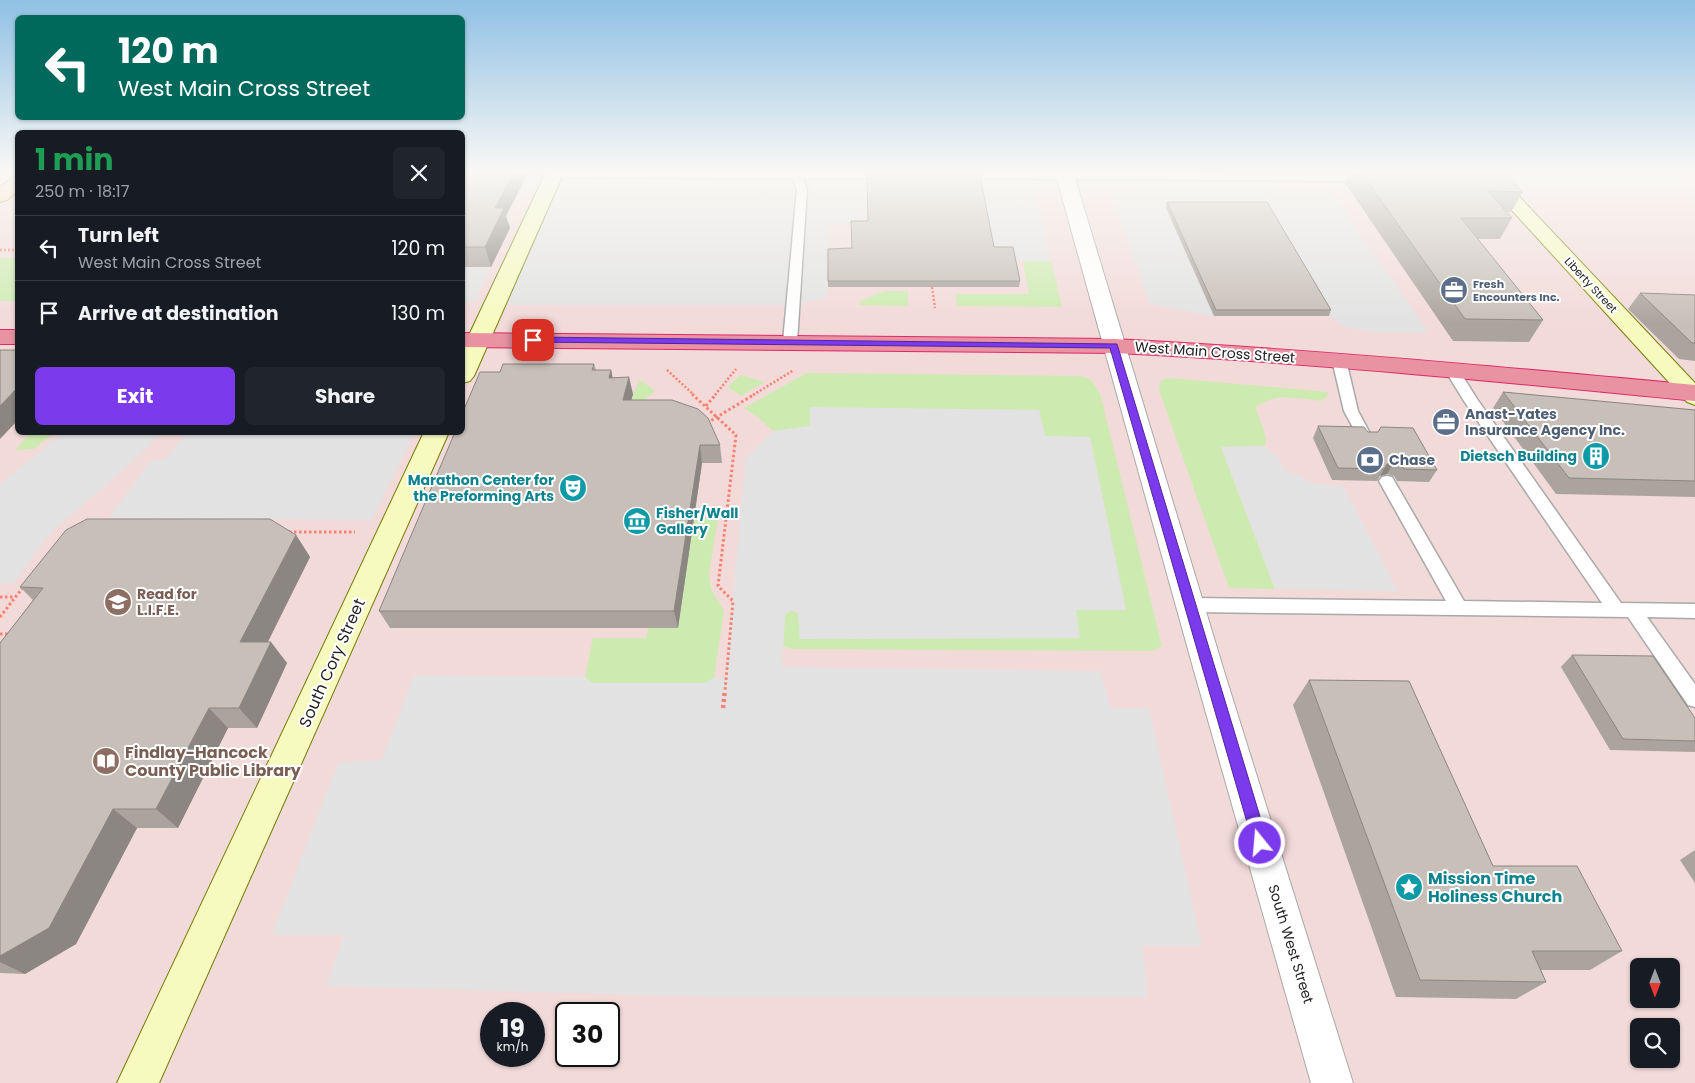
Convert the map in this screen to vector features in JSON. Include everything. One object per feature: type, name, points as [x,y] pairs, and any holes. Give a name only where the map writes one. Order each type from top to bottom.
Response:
[{"type":"highway","points":[[0,337],[15,337]]},
{"type":"highway","name":"West Main Cross Street","points":[[471,340],[1114,346],[1216,350],[1452,370],[1694,395]]},
{"type":"street","points":[[465,364],[471,340],[529,223]]},
{"type":"street","name":"South West Street","points":[[1078,223],[1332,1083]]},
{"type":"street","name":"Liberty Street","points":[[1528,223],[1694,395]]},
{"type":"street","name":"South Cory Street","points":[[138,1083],[436,435]]},
{"type":"lane","points":[[790,342],[799,223]]},
{"type":"lane","points":[[1339,360],[1351,411],[1366,439]]},
{"type":"lane","points":[[1452,370],[1471,401],[1625,611],[1695,699]]},
{"type":"lane","points":[[1387,481],[1459,609]]},
{"type":"lane","points":[[1191,606],[1695,611]]},
{"type":"path","points":[[0,250],[15,250]]},
{"type":"path","points":[[932,287],[935,308]]},
{"type":"path","points":[[661,364],[736,434],[718,586],[733,601],[723,708]]},
{"type":"path","points":[[706,406],[740,364]]},
{"type":"path","points":[[700,426],[795,370]]},
{"type":"path","points":[[695,513],[727,515]]},
{"type":"path","points":[[284,532],[391,532]]},
{"type":"path","points":[[0,617],[27,583]]},
{"type":"path","points":[[0,597],[15,597]]},
{"type":"path","points":[[0,634],[19,635]]},
{"type":"shaded area","points":[[0,223],[15,223],[15,435],[465,435],[465,223],[1695,223],[1695,1083],[0,1083]]},
{"type":"shaded area","points":[[532,223],[795,223],[793,305],[495,305]]},
{"type":"shaded area","points":[[806,223],[862,223],[829,224],[827,297],[801,304]]},
{"type":"shaded area","points":[[901,223],[1042,223],[1051,261],[1013,260],[992,248]]},
{"type":"shaded area","points":[[1121,223],[1172,223],[1214,316],[1150,304]]},
{"type":"shaded area","points":[[1274,223],[1352,223],[1429,333],[1385,333],[1347,328],[1329,316]]},
{"type":"shaded area","points":[[465,267],[491,267],[475,302],[465,302]]},
{"type":"shaded area","points":[[810,407],[1039,410],[1045,436],[1090,437],[1126,610],[1076,610],[1080,638],[800,639],[798,613],[792,610],[785,614],[782,667],[1100,671],[1111,708],[1149,708],[1202,946],[1142,946],[1148,997],[715,997],[326,986],[344,935],[272,935],[338,763],[382,760],[414,675],[585,677],[592,683],[705,683],[714,678],[725,678],[746,458],[773,431],[810,426]]},
{"type":"shaded area","points":[[60,435],[160,435],[119,474],[50,533],[14,583],[0,584],[0,484]]},
{"type":"shaded area","points":[[185,435],[413,435],[372,520],[109,518],[150,462],[165,459]]},
{"type":"shaded area","points":[[1265,446],[1280,459],[1284,469],[1315,484],[1343,486],[1398,591],[1275,589],[1221,447]]},
{"type":"green space","points":[[0,258],[15,258],[15,301],[0,301]]},
{"type":"green space","points":[[1023,261],[1051,261],[1062,307],[957,306],[956,294],[1029,294]]},
{"type":"green space","points":[[884,291],[908,291],[908,306],[858,305],[861,301]]},
{"type":"green space","points":[[807,373],[1081,376],[1091,380],[1100,393],[1162,646],[1152,651],[792,649],[783,646],[785,614],[792,610],[798,613],[800,639],[1079,638],[1076,610],[1126,610],[1090,437],[1045,436],[1039,410],[810,408],[810,426],[773,431],[744,408]]},
{"type":"green space","points":[[741,375],[765,382],[741,396],[728,387]]},
{"type":"green space","points":[[1171,378],[1328,392],[1327,397],[1321,401],[1279,398],[1263,402],[1256,407],[1266,437],[1265,446],[1221,447],[1275,589],[1229,588],[1159,390],[1161,380]]},
{"type":"green space","points":[[640,380],[655,391],[645,399],[643,408],[625,427],[633,394]]},
{"type":"green space","points":[[28,435],[52,435],[34,449],[15,450]]},
{"type":"green space","points":[[694,517],[718,519],[709,574],[711,589],[724,611],[714,678],[705,683],[592,683],[585,677],[593,638],[646,638],[648,628],[678,628]]},
{"type":"building","points":[[465,223],[497,223],[485,247],[465,247]]},
{"type":"building","points":[[851,223],[989,223],[994,247],[1013,247],[1020,281],[828,281],[828,249],[852,248]]},
{"type":"building","points":[[1176,223],[1279,223],[1331,310],[1216,310]]},
{"type":"building","points":[[1397,223],[1465,223],[1543,320],[1465,319]]},
{"type":"building","points":[[1640,293],[1695,295],[1695,343],[1692,343]]},
{"type":"building","points":[[0,350],[15,350],[15,390],[0,406]]},
{"type":"building","name":"Marathon Center for the Preforming Arts","points":[[503,364],[594,364],[592,370],[611,370],[609,378],[629,377],[623,400],[672,400],[698,409],[708,418],[720,445],[700,445],[674,611],[379,611],[454,435],[465,435],[465,407],[480,372],[500,372]]},
{"type":"building","points":[[1503,392],[1695,410],[1695,481],[1569,478]]},
{"type":"building","points":[[1318,426],[1364,427],[1368,432],[1378,432],[1381,427],[1413,428],[1437,470],[1404,469],[1401,464],[1394,462],[1387,464],[1384,469],[1338,468]]},
{"type":"building","name":"Findlay-Hancock County Public Library","points":[[87,519],[270,519],[296,535],[240,642],[271,642],[239,708],[209,708],[156,809],[113,809],[49,928],[0,956],[0,643],[43,588],[20,587],[66,530]]},
{"type":"building","points":[[1572,655],[1653,656],[1695,718],[1695,741],[1623,739]]},
{"type":"building","points":[[1309,680],[1409,681],[1493,866],[1577,866],[1622,951],[1532,951],[1546,982],[1420,980]]},
{"type":"place","name":"Fresh Encounters Inc.","points":[[1454,290]]},
{"type":"place","name":"Anast-Yates Insurance Agency Inc.","points":[[1446,422]]},
{"type":"place","name":"Dietsch Building","points":[[1596,456]]},
{"type":"place","name":"Chase","points":[[1370,460]]},
{"type":"place","name":"Marathon Center for the Preforming Arts","points":[[573,488]]},
{"type":"place","name":"Fisher/Wall Gallery","points":[[637,521]]},
{"type":"place","name":"Read for L.I.F.E.","points":[[118,602]]},
{"type":"place","name":"Findlay-Hancock County Public Library","points":[[106,761]]},
{"type":"place","name":"Mission Time Holiness Church","points":[[1409,887]]},
{"type":"route","points":[[533,340],[988,343],[1114,346],[1260,843]]}]
